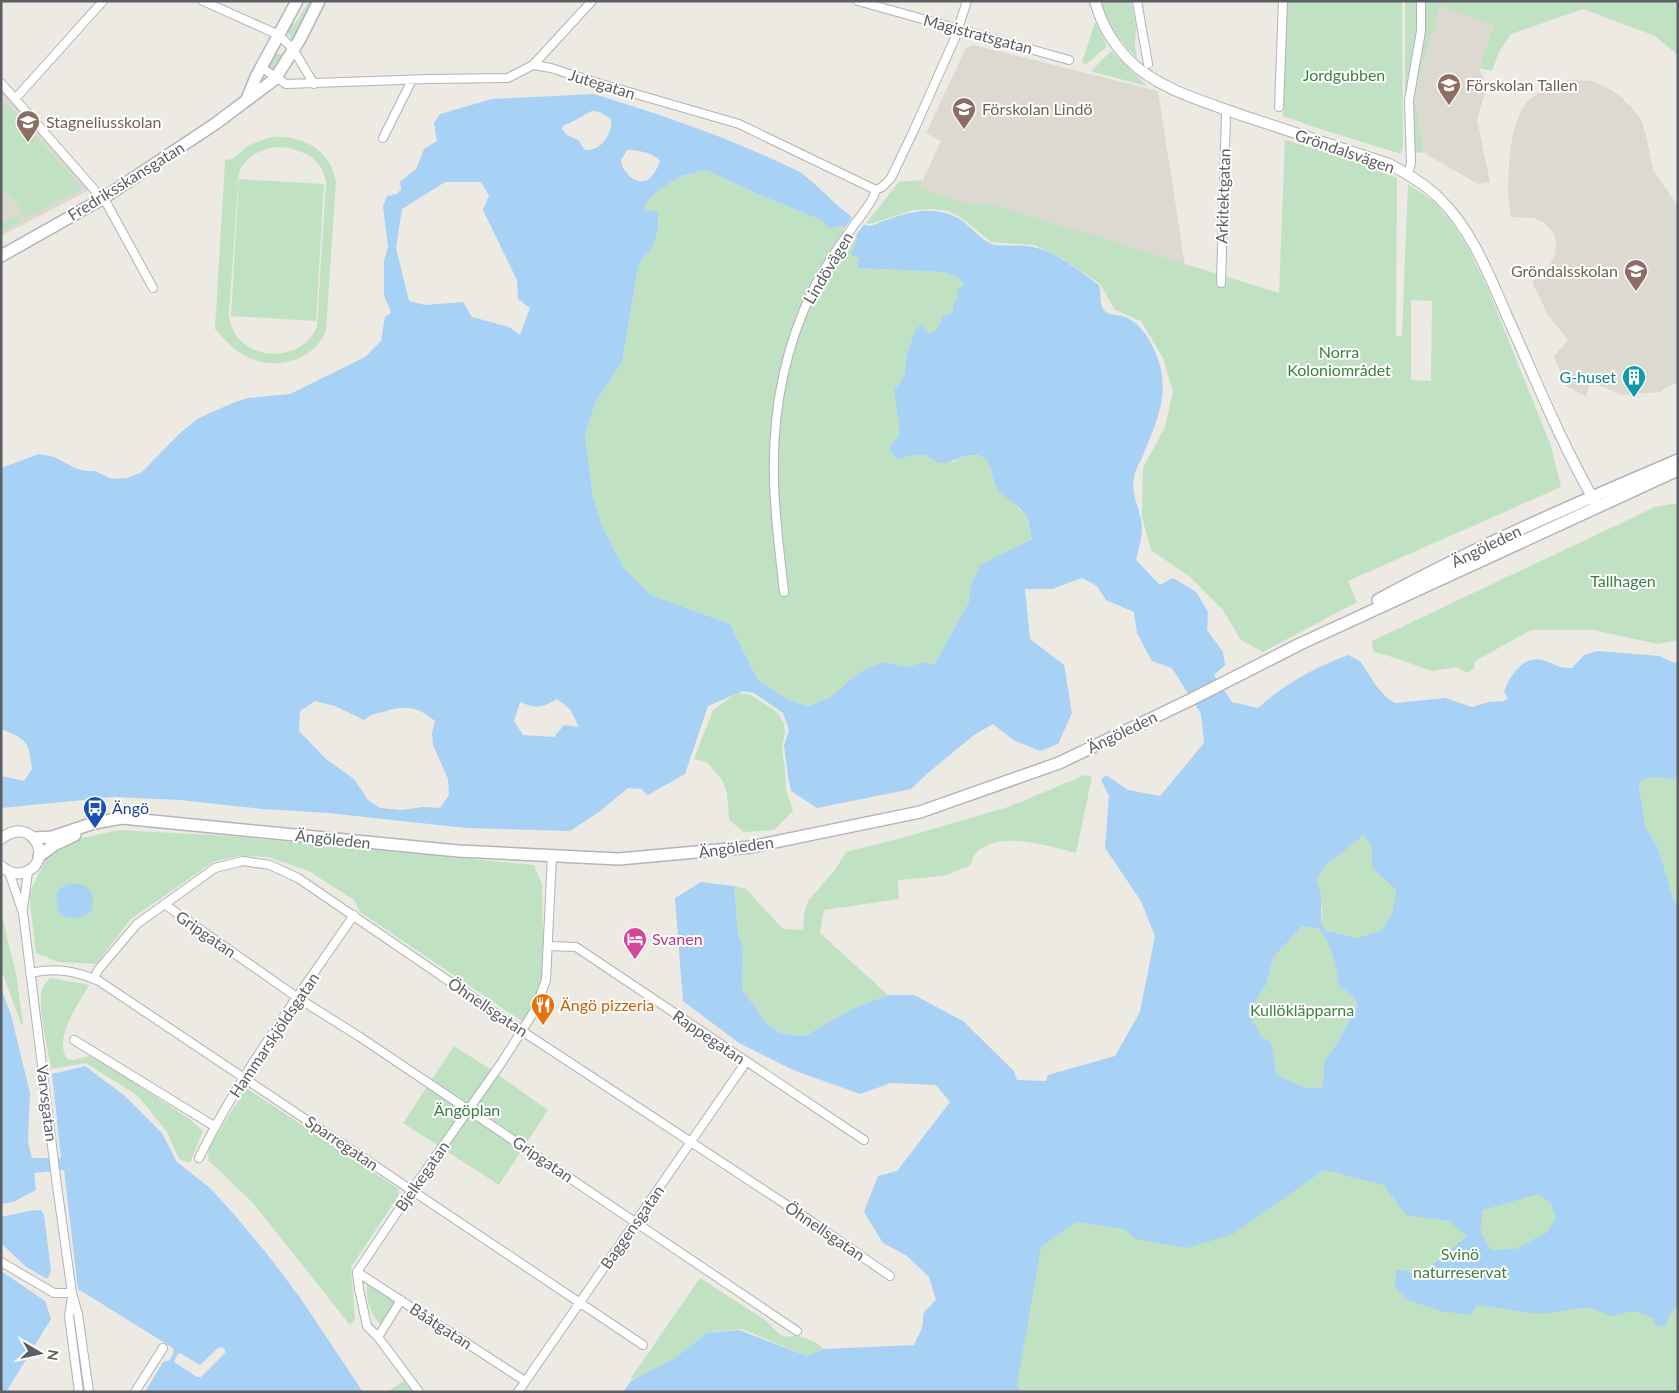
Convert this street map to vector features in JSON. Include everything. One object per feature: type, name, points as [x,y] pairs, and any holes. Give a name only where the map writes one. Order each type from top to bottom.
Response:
[{"type":"main road","points":[[246,101],[297,1]]},
{"type":"main road","points":[[275,79],[320,1]]},
{"type":"main road","name":"Fredriksskansgatan","points":[[1,256],[102,199],[215,124],[275,79]]},
{"type":"main road","name":"Ängöleden","points":[[34,838],[52,837],[94,823],[122,818],[458,851],[619,859],[751,847],[920,812],[1059,763],[1678,460]]},
{"type":"main road","name":"Ängöleden","points":[[1594,502],[1678,470]]},
{"type":"main road","name":"Ängöleden","points":[[39,856],[54,845],[74,836],[134,820]]},
{"type":"street","points":[[15,99],[103,1]]},
{"type":"street","points":[[203,1],[279,35],[293,49],[314,84]]},
{"type":"street","points":[[262,68],[275,79],[286,84],[508,78],[533,65],[592,1]]},
{"type":"street","name":"Magistratsgatan","points":[[858,1],[1069,60]]},
{"type":"street","name":"Lindövägen","points":[[784,592],[774,482],[777,406],[784,373],[802,312],[819,278],[870,204],[876,190],[882,187],[894,171],[914,130],[968,1]]},
{"type":"street","name":"Gröndalsvägen","points":[[1095,1],[1113,40],[1141,70],[1156,80],[1228,110],[1389,164],[1408,175],[1439,198],[1463,226],[1484,264],[1574,465],[1594,502]]},
{"type":"street","points":[[1137,1],[1148,64]]},
{"type":"street","points":[[1279,108],[1282,1]]},
{"type":"street","points":[[1408,175],[1411,163],[1409,100],[1421,31],[1421,1]]},
{"type":"street","name":"Jutegatan","points":[[533,65],[552,68],[740,124],[876,190]]},
{"type":"street","points":[[383,138],[412,80]]},
{"type":"street","points":[[1,83],[107,204],[153,288]]},
{"type":"street","name":"Arkitektgatan","points":[[1221,283],[1228,110]]},
{"type":"street","name":"Ängöleden","points":[[1,839],[8,833],[17,831],[26,832],[34,838]]},
{"type":"street","points":[[34,838],[39,846],[39,856]]},
{"type":"street","name":"Ängöleden","points":[[28,872],[36,864],[39,856]]},
{"type":"street","name":"Bjelkegatan","points":[[357,1272],[502,1062],[522,1031],[541,995],[546,980],[549,946],[552,856]]},
{"type":"street","name":"Öhnellsgatan","points":[[94,979],[98,970],[137,924],[215,868],[243,861],[270,865],[298,878],[354,915],[522,1031],[691,1141],[890,1276]]},
{"type":"street","points":[[5,869],[18,874],[28,872]]},
{"type":"street","name":"Varvsgatan","points":[[5,869],[23,913]]},
{"type":"street","name":"Varvsgatan","points":[[28,872],[23,913],[30,973],[72,1293],[78,1314],[89,1392]]},
{"type":"street","name":"Gripgatan","points":[[164,904],[298,998],[360,1036],[797,1331]]},
{"type":"street","name":"Hammarskjöldsgatan","points":[[199,1158],[214,1126],[243,1078],[354,915]]},
{"type":"street","name":"Rappegatan","points":[[549,946],[576,948],[864,1140]]},
{"type":"street","name":"Sparregatan","points":[[30,973],[60,969],[94,979],[643,1345]]},
{"type":"street","points":[[74,1040],[214,1126]]},
{"type":"street","name":"Baggensgatan","points":[[518,1392],[746,1062]]},
{"type":"street","points":[[1,1262],[54,1293],[72,1293]]},
{"type":"street","points":[[357,1272],[367,1326],[378,1337],[419,1392]]},
{"type":"street","name":"Bååtgatan","points":[[357,1272],[525,1381]]},
{"type":"street","name":"Varvsgatan","points":[[72,1293],[69,1316],[79,1392]]},
{"type":"street","points":[[378,1337],[402,1300]]},
{"type":"street","points":[[135,1392],[163,1348]]},
{"type":"shaded area","name":"Förskolan Tallen","points":[[1440,5],[1494,25],[1479,68],[1487,86],[1477,120],[1490,182],[1478,184],[1424,153],[1414,93]]},
{"type":"shaded area","points":[[974,45],[1158,91],[1185,265],[994,205],[967,204],[919,188],[941,141],[926,133],[966,48]]},
{"type":"shaded area","points":[[1567,80],[1592,81],[1606,87],[1618,94],[1632,108],[1641,119],[1653,170],[1678,206],[1678,382],[1661,390],[1661,392],[1622,395],[1591,382],[1586,396],[1566,386],[1554,356],[1568,340],[1548,315],[1532,282],[1549,267],[1555,254],[1556,242],[1553,232],[1543,222],[1534,218],[1511,217],[1508,192],[1509,162],[1513,132],[1521,111],[1527,102],[1542,90]]},
{"type":"shaded area","name":"Stagneliusskolan","points":[[1,83],[93,188],[1,236]]},
{"type":"green space","points":[[309,1],[316,1],[295,44],[288,32],[288,23],[290,19],[295,24]]},
{"type":"green space","points":[[1101,1],[1131,1],[1136,27],[1135,45],[1137,58],[1115,32]]},
{"type":"green space","name":"Jordgubben","points":[[1286,1],[1402,1],[1403,145],[1401,154],[1283,116]]},
{"type":"green space","points":[[1405,1],[1678,1],[1678,55],[1655,36],[1583,9],[1511,34],[1499,52],[1492,71],[1479,68],[1494,25],[1440,6],[1414,93],[1424,153],[1405,151]]},
{"type":"green space","points":[[1095,22],[1105,41],[1106,47],[1087,64],[1082,63]]},
{"type":"green space","points":[[1111,51],[1147,86],[1093,72],[1092,70]]},
{"type":"green space","points":[[275,54],[289,54],[275,75],[268,65]]},
{"type":"green space","name":"Stagneliusskolan","points":[[7,104],[82,188],[25,219],[18,203],[1,188],[1,107]]},
{"type":"green space","points":[[271,137],[282,137],[304,142],[321,152],[328,160],[336,181],[326,330],[321,341],[304,356],[282,363],[258,361],[247,357],[226,341],[215,329],[225,160],[233,159],[249,145]],"holes":[[[280,147],[310,156],[320,167],[326,182],[317,326],[309,339],[297,348],[283,353],[268,353],[254,350],[242,342],[233,330],[229,314],[239,172],[251,157],[261,151]]]},
{"type":"green space","name":"Norra Koloniområdet","points":[[1285,140],[1347,158],[1397,178],[1396,336],[1402,336],[1408,184],[1433,201],[1452,223],[1467,246],[1488,289],[1551,446],[1561,487],[1348,581],[1357,602],[1263,652],[1241,640],[1222,609],[1190,577],[1151,550],[1142,517],[1143,468],[1165,427],[1173,391],[1163,358],[1141,321],[1115,310],[1100,284],[1063,259],[1034,245],[991,242],[960,217],[948,211],[934,209],[913,210],[870,224],[866,223],[899,182],[922,180],[919,188],[967,204],[994,205],[1279,293]],"holes":[[[1411,300],[1432,301],[1431,381],[1411,380]]]},
{"type":"green space","points":[[706,170],[821,220],[830,229],[841,225],[857,237],[852,254],[859,258],[857,268],[944,272],[956,276],[964,283],[961,286],[955,308],[949,314],[944,315],[935,331],[929,333],[916,328],[907,353],[904,377],[894,390],[900,434],[888,449],[898,460],[908,456],[926,455],[931,460],[953,462],[968,455],[981,456],[987,459],[997,487],[1026,516],[1032,539],[980,566],[970,586],[969,602],[934,665],[924,662],[906,667],[884,662],[859,672],[829,698],[808,706],[789,700],[758,680],[730,624],[651,595],[623,567],[602,525],[593,497],[585,435],[595,403],[622,362],[639,263],[653,247],[656,211],[646,210],[645,204],[655,193],[681,176]]},
{"type":"green space","points":[[239,179],[324,184],[316,321],[231,316]]},
{"type":"green space","points":[[19,215],[22,221],[1,232],[1,223]]},
{"type":"green space","name":"Tallhagen","points":[[1678,503],[1678,640],[1658,644],[1593,630],[1531,630],[1475,661],[1474,669],[1467,673],[1457,667],[1432,671],[1373,652],[1372,641],[1655,507]]},
{"type":"green space","points":[[737,693],[751,695],[778,713],[784,723],[785,732],[782,748],[786,789],[793,811],[774,830],[744,832],[729,820],[727,792],[722,780],[707,762],[694,759],[713,710]]},
{"type":"green space","points":[[1085,775],[1092,777],[1076,853],[1025,842],[998,842],[987,845],[977,852],[970,866],[943,876],[898,880],[899,899],[824,910],[820,933],[888,995],[852,1009],[805,1036],[778,1032],[767,1024],[742,989],[743,949],[738,933],[734,886],[746,889],[783,929],[803,930],[804,914],[808,901],[835,870],[846,852],[1008,807]]},
{"type":"green space","points":[[1654,777],[1678,780],[1678,905],[1674,901],[1657,845],[1646,830],[1639,786],[1642,780]]},
{"type":"green space","points":[[119,830],[229,836],[534,865],[542,884],[544,981],[523,1022],[360,912],[354,900],[309,871],[268,857],[239,856],[213,862],[131,919],[96,964],[58,962],[36,953],[29,894],[46,859],[67,841]]},
{"type":"green space","points":[[1364,835],[1371,846],[1372,868],[1396,890],[1392,914],[1381,931],[1356,938],[1327,931],[1321,923],[1322,910],[1317,881],[1327,863]]},
{"type":"green space","points":[[1,912],[16,974],[22,1026],[1,969]]},
{"type":"green space","name":"Kullökläpparna","points":[[1302,926],[1315,927],[1322,932],[1330,945],[1339,986],[1350,994],[1358,1005],[1336,1045],[1324,1061],[1323,1087],[1306,1088],[1277,1075],[1271,1042],[1261,1036],[1247,1013],[1267,983],[1273,958]]},
{"type":"green space","points":[[51,978],[89,985],[65,1031],[63,1041],[67,1059],[73,1060],[90,1056],[103,1062],[188,1118],[203,1131],[190,1163],[179,1159],[167,1132],[138,1096],[86,1063],[51,1069],[42,1021],[41,994],[42,989]]},
{"type":"green space","name":"Ängöplan","points":[[454,1046],[548,1110],[499,1185],[403,1123]]},
{"type":"green space","points":[[246,1088],[399,1189],[399,1195],[351,1267],[355,1319],[350,1325],[253,1203],[208,1160],[209,1147]]},
{"type":"green space","name":"Svinö naturreservat","points":[[1128,1142],[1283,1198],[1324,1170],[1342,1175],[1678,1179],[1678,1392],[1001,1392],[1023,1269]]},
{"type":"green space","points":[[700,1278],[765,1320],[779,1334],[787,1337],[797,1335],[815,1342],[824,1349],[807,1356],[742,1329],[707,1333],[675,1358],[634,1380],[631,1378]]},
{"type":"green space","points":[[367,1285],[371,1285],[394,1301],[395,1305],[382,1326],[375,1318],[370,1307]]},
{"type":"green space","points":[[405,1380],[412,1392],[387,1392]]},
{"type":"water","points":[[594,94],[700,129],[794,169],[806,176],[844,211],[862,224],[870,226],[904,214],[939,211],[961,220],[991,244],[1028,246],[1051,253],[1099,285],[1101,304],[1106,312],[1128,318],[1147,336],[1156,354],[1162,380],[1161,404],[1158,416],[1133,483],[1142,529],[1136,560],[1160,585],[1173,578],[1196,592],[1208,612],[1207,630],[1223,652],[1225,665],[1214,675],[1232,702],[1258,708],[1300,677],[1348,655],[1360,661],[1377,687],[1387,698],[1395,703],[1445,698],[1472,707],[1489,702],[1503,701],[1508,698],[1504,692],[1513,674],[1523,664],[1535,659],[1563,668],[1572,668],[1584,655],[1598,651],[1659,656],[1674,663],[1678,661],[1678,780],[1654,777],[1642,780],[1639,786],[1646,829],[1657,845],[1674,901],[1678,905],[1678,1305],[1669,1316],[1665,1327],[1655,1325],[1653,1318],[1635,1311],[1610,1316],[1590,1307],[1539,1314],[1477,1305],[1470,1315],[1440,1311],[1406,1299],[1395,1287],[1396,1270],[1422,1274],[1467,1236],[1449,1221],[1406,1215],[1384,1185],[1324,1170],[1233,1234],[1187,1248],[1135,1239],[1125,1229],[1076,1222],[1041,1247],[1017,1385],[1021,1392],[623,1392],[631,1381],[675,1358],[707,1333],[739,1330],[807,1356],[824,1349],[914,1345],[922,1328],[924,1312],[936,1300],[929,1277],[907,1256],[883,1243],[864,1212],[878,1176],[897,1171],[950,1102],[936,1085],[891,1083],[860,1094],[793,1070],[739,1043],[683,1001],[675,898],[701,882],[734,886],[738,933],[743,949],[742,989],[767,1024],[778,1032],[805,1036],[852,1009],[888,995],[914,995],[963,1021],[1014,1071],[1017,1080],[1046,1081],[1048,1075],[1115,1056],[1140,1012],[1155,936],[1141,901],[1105,848],[1109,796],[1101,780],[1106,775],[1128,790],[1160,796],[1204,743],[1201,714],[1172,668],[1152,661],[1137,633],[1134,612],[1106,600],[1097,586],[1082,578],[1052,589],[1025,589],[1030,639],[1064,665],[1072,713],[1058,744],[1040,751],[1013,740],[993,724],[974,735],[911,789],[817,808],[791,791],[784,745],[789,730],[783,713],[754,693],[743,691],[708,706],[685,774],[648,795],[641,789],[628,788],[599,812],[570,831],[466,828],[180,800],[113,797],[1,808],[1,776],[24,781],[32,769],[30,753],[25,743],[16,736],[1,729],[1,468],[39,454],[54,457],[77,469],[95,471],[112,479],[127,478],[142,472],[180,433],[199,418],[248,398],[290,394],[365,357],[381,341],[385,317],[391,313],[384,295],[384,261],[388,247],[383,207],[387,196],[397,194],[401,189],[400,182],[416,169],[424,149],[437,141],[434,123],[440,114],[492,99]],"holes":[[[592,111],[600,112],[611,119],[608,136],[600,145],[591,150],[585,150],[578,140],[567,135],[562,129],[564,125]],[[627,150],[641,151],[658,158],[660,161],[652,176],[645,181],[635,180],[627,174],[621,160]],[[706,170],[821,220],[830,229],[841,225],[857,237],[851,255],[859,258],[857,268],[944,272],[956,276],[964,283],[957,291],[959,299],[954,303],[953,311],[944,315],[935,331],[929,333],[924,330],[922,325],[916,328],[907,353],[904,377],[894,390],[900,434],[888,449],[898,460],[908,456],[926,455],[933,461],[947,463],[966,456],[984,457],[989,464],[996,486],[1026,516],[1032,539],[980,565],[970,587],[969,602],[934,665],[924,662],[906,667],[884,662],[859,672],[829,698],[808,706],[789,700],[758,680],[730,624],[651,595],[623,567],[602,525],[593,497],[585,435],[595,403],[622,362],[639,263],[653,247],[658,228],[658,213],[646,210],[645,204],[655,193],[681,176]],[[445,182],[481,182],[489,196],[483,210],[517,280],[518,299],[530,308],[520,335],[509,327],[472,317],[463,302],[425,305],[409,301],[396,248],[402,209]],[[557,699],[570,709],[579,727],[564,725],[554,737],[523,735],[514,721],[520,702],[531,706],[547,704]],[[315,701],[335,706],[364,720],[374,714],[393,709],[406,708],[418,710],[435,721],[432,733],[433,745],[448,779],[449,795],[440,808],[423,807],[401,810],[380,808],[368,800],[354,779],[326,759],[299,731],[300,711]],[[1364,835],[1371,846],[1372,868],[1396,890],[1392,914],[1381,931],[1356,938],[1327,931],[1321,923],[1321,896],[1317,880],[1327,863]],[[1302,926],[1318,928],[1323,934],[1333,956],[1339,986],[1350,994],[1358,1005],[1336,1045],[1324,1061],[1323,1087],[1306,1088],[1277,1075],[1271,1042],[1261,1036],[1248,1013],[1267,983],[1273,958]],[[1539,1194],[1551,1204],[1556,1219],[1546,1233],[1515,1249],[1491,1250],[1480,1231],[1483,1210]]]},
{"type":"water","points":[[68,884],[81,884],[91,892],[93,901],[91,911],[83,916],[68,918],[60,914],[56,897],[60,889]]},
{"type":"water","points":[[1,988],[11,1015],[30,1093],[28,1142],[32,1158],[61,1158],[52,1074],[85,1066],[125,1096],[162,1133],[177,1162],[210,1188],[232,1212],[301,1299],[363,1392],[145,1392],[163,1362],[170,1360],[174,1352],[173,1348],[78,1289],[64,1170],[34,1173],[36,1190],[13,1202],[1,1204]],"holes":[[[222,1347],[225,1353],[201,1377],[197,1377],[174,1362],[180,1353],[200,1365],[218,1348]]]},
{"type":"water","points":[[41,1210],[44,1215],[51,1271],[48,1278],[25,1266],[1,1243],[1,1217]]},
{"type":"water","points":[[1,1271],[45,1301],[51,1319],[6,1392],[1,1392]]},
{"type":"pier","points":[[854,215],[865,223],[854,238],[843,230]]},
{"type":"place","name":"Förskolan Tallen","points":[[1449,106]]},
{"type":"place","name":"Förskolan Lindö","points":[[964,130]]},
{"type":"place","name":"Stagneliusskolan","points":[[28,143]]},
{"type":"place","name":"Gröndalsskolan","points":[[1636,292]]},
{"type":"place","name":"G-huset","points":[[1634,398]]},
{"type":"place","name":"Ängö","points":[[95,829]]},
{"type":"place","name":"Svanen","points":[[635,960]]},
{"type":"place","name":"Ängö pizzeria","points":[[543,1026]]}]
